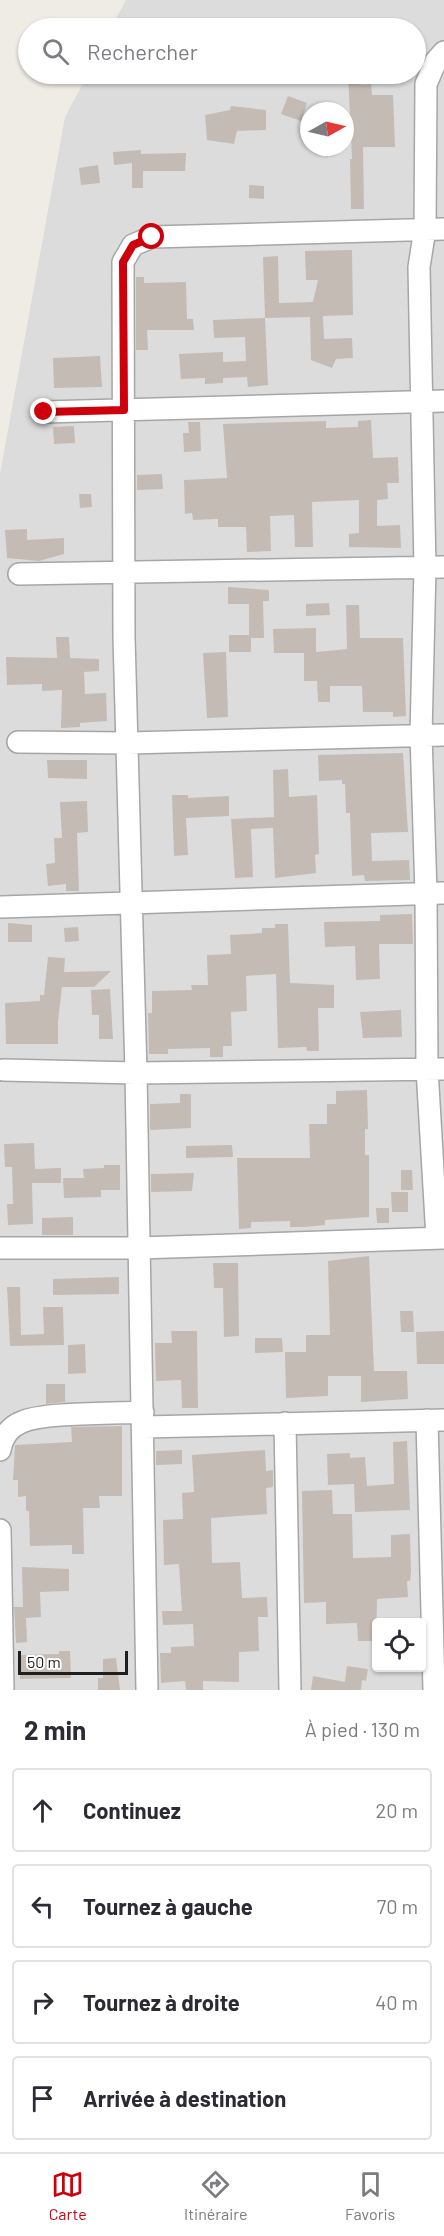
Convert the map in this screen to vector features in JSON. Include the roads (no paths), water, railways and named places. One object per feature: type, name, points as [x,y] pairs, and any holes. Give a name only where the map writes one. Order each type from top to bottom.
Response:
[{"type":"street","points":[[0,1248],[139,1248],[441,1238],[436,1069],[435,893],[421,735],[435,567],[422,402],[419,267],[435,229],[426,84],[436,61],[444,52]]},
{"type":"street","points":[[147,1690],[136,1073],[130,904],[123,262],[133,245],[152,237],[435,229]]},
{"type":"street","points":[[44,412],[444,401]]},
{"type":"street","points":[[19,574],[435,567]]},
{"type":"street","points":[[18,742],[128,743],[444,735]]},
{"type":"street","points":[[1,907],[435,893]]},
{"type":"street","points":[[3,1070],[136,1073],[436,1069]]},
{"type":"street","points":[[0,1450],[2,1441],[10,1430],[32,1419],[285,1423],[435,1420],[438,1660],[434,1690]]},
{"type":"street","points":[[285,1423],[290,1690]]},
{"type":"street","points":[[0,1530],[3,1690]]}]
